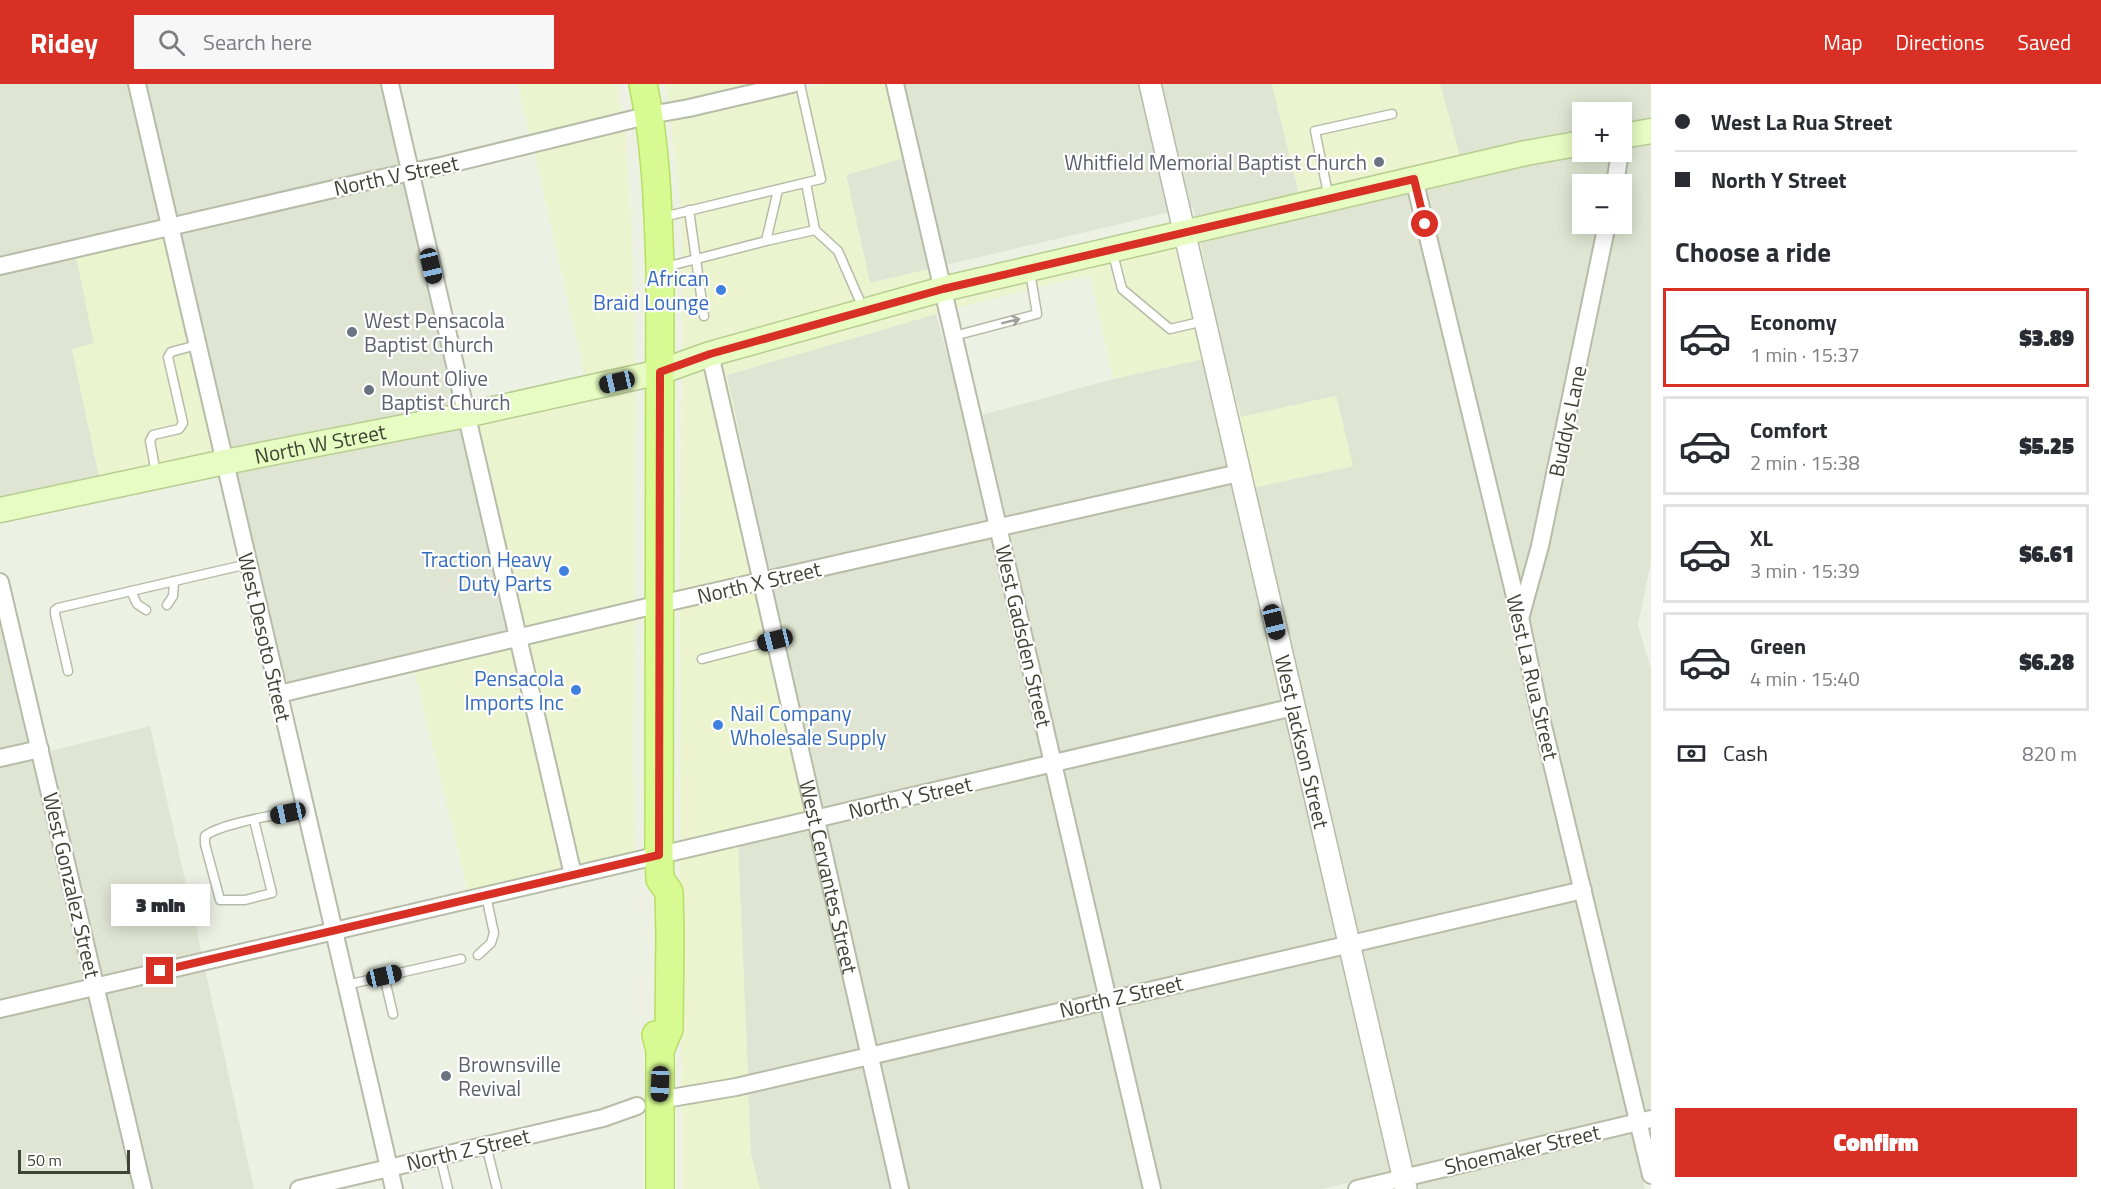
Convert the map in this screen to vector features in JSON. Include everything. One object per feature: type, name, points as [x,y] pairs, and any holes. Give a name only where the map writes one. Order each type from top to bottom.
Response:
[{"type":"main road","points":[[643,84],[650,115],[660,268],[659,867],[652,892],[651,933],[653,1027],[660,1050],[648,1103],[660,1189]]},
{"type":"main road","points":[[1632,137],[1651,131]]},
{"type":"main road","name":"North W Street","points":[[0,510],[225,462],[466,415],[660,372],[710,354],[943,289],[1526,153],[1572,145]]},
{"type":"street","name":"West Desoto Street","points":[[137,84],[394,1189]]},
{"type":"street","points":[[390,84],[573,875]]},
{"type":"street","name":"North V Street","points":[[0,266],[792,84]]},
{"type":"street","name":"West Gadsden Street","points":[[895,84],[1000,527],[1152,1189]]},
{"type":"street","name":"West Jackson Street","points":[[1150,84],[1405,1183]]},
{"type":"street","name":"West La Rua Street","points":[[1414,179],[1520,617],[1538,705],[1583,890],[1645,1120],[1651,1175]]},
{"type":"street","name":"Buddys Lane","points":[[1520,617],[1540,546],[1605,234]]},
{"type":"street","name":"West Cervantes Street","points":[[710,354],[900,1189]]},
{"type":"street","name":"North X Street","points":[[279,694],[660,604],[1239,473]]},
{"type":"street","name":"West Gonzalez Street","points":[[0,582],[143,1189]]},
{"type":"street","name":"North Y Street","points":[[0,1009],[573,875],[659,867],[816,819],[1294,707]]},
{"type":"street","points":[[0,758],[40,749]]},
{"type":"street","name":"North Z Street","points":[[299,1189],[603,1118],[648,1103],[736,1087],[1583,890]]},
{"type":"street","name":"Shoemaker Street","points":[[1357,1189],[1405,1183],[1645,1120]]},
{"type":"lane","points":[[658,218],[821,179],[800,84]]},
{"type":"lane","points":[[1329,199],[1315,131],[1392,114]]},
{"type":"lane","points":[[806,183],[815,230],[838,251],[865,311]]},
{"type":"lane","points":[[766,241],[778,190]]},
{"type":"lane","points":[[689,210],[704,316]]},
{"type":"lane","points":[[660,268],[815,230]]},
{"type":"lane","points":[[1112,249],[1122,289],[1170,329],[1204,321]]},
{"type":"lane","points":[[954,336],[1037,314],[1029,269]]},
{"type":"lane","points":[[157,477],[150,441],[153,435],[179,429],[183,423],[168,357],[171,352],[197,345]]},
{"type":"lane","points":[[68,671],[55,610],[248,564]]},
{"type":"lane","points":[[167,605],[173,596],[174,581]]},
{"type":"lane","points":[[131,591],[137,604],[147,610]]},
{"type":"lane","points":[[702,659],[775,640]]},
{"type":"lane","points":[[254,820],[272,893],[245,900],[220,900],[205,844],[205,836],[212,830],[254,820],[305,809]]},
{"type":"lane","points":[[478,955],[491,943],[494,933],[486,896]]},
{"type":"lane","points":[[346,985],[461,959]]},
{"type":"lane","points":[[384,976],[393,1014]]},
{"type":"lane","points":[[486,1145],[497,1189]]},
{"type":"lane","points":[[440,1156],[448,1189]]},
{"type":"shaded area","points":[[0,84],[128,84],[159,221],[0,259]]},
{"type":"shaded area","points":[[146,84],[381,84],[399,167],[176,217]]},
{"type":"shaded area","points":[[518,84],[616,84],[623,114],[530,137]]},
{"type":"shaded area","points":[[665,84],[759,84],[669,104]]},
{"type":"shaded area","points":[[823,84],[886,84],[904,158],[846,175],[870,283],[929,269],[933,284],[682,356],[682,218],[670,119]]},
{"type":"shaded area","points":[[904,84],[1141,84],[1170,212],[946,265]]},
{"type":"shaded area","points":[[1159,84],[1272,84],[1300,198],[1196,222],[1193,207],[1187,208]]},
{"type":"shaded area","points":[[1272,84],[1440,84],[1461,160],[1300,198]]},
{"type":"shaded area","points":[[1440,84],[1651,84],[1651,123],[1632,126],[1632,102],[1572,102],[1572,137],[1461,160]]},
{"type":"shaded area","points":[[625,129],[632,235],[635,370],[586,381],[534,151]]},
{"type":"shaded area","points":[[1651,139],[1651,561],[1638,625],[1651,670],[1651,1111],[1646,1112],[1547,703],[1529,617],[1549,547],[1614,234],[1632,234],[1632,174],[1625,174],[1627,162],[1632,162],[1632,142]]},
{"type":"shaded area","points":[[1572,154],[1572,162],[1610,162],[1609,174],[1572,174],[1572,234],[1597,234],[1532,544],[1521,584],[1425,184]]},
{"type":"shaded area","points":[[904,158],[929,269],[870,283],[846,175]]},
{"type":"shaded area","points":[[403,181],[456,409],[231,453],[179,232]]},
{"type":"shaded area","points":[[1408,188],[1512,618],[1510,623],[1513,624],[1572,885],[1356,934],[1252,488],[1353,466],[1336,396],[1241,417],[1223,354],[1199,236]]},
{"type":"shaded area","points":[[163,236],[215,457],[100,481],[72,349],[94,343],[76,256]]},
{"type":"shaded area","points":[[1199,236],[1223,354],[1241,417],[1336,396],[1353,466],[1252,488],[1194,238]]},
{"type":"shaded area","points":[[1177,242],[1229,468],[1203,359],[1113,379],[1090,275],[956,308],[953,294]]},
{"type":"shaded area","points":[[76,256],[94,344],[72,349],[100,481],[0,502],[0,274]]},
{"type":"shaded area","points":[[936,299],[940,313],[727,375],[768,572],[720,359]]},
{"type":"shaded area","points":[[936,314],[965,419],[989,521],[769,572],[727,375]]},
{"type":"shaded area","points":[[1203,359],[1229,468],[1006,517],[982,415],[1113,379]]},
{"type":"shaded area","points":[[704,364],[751,576],[680,592],[682,372]]},
{"type":"shaded area","points":[[636,385],[635,602],[525,629],[477,421]]},
{"type":"shaded area","points":[[460,424],[509,633],[285,684],[235,468]]},
{"type":"shaded area","points":[[1232,482],[1284,702],[1060,754],[1010,532]]},
{"type":"shaded area","points":[[993,536],[1043,758],[823,810],[772,586]]},
{"type":"shaded area","points":[[755,590],[806,814],[680,843],[680,607]]},
{"type":"shaded area","points":[[635,618],[633,751],[635,853],[580,866],[529,644]]},
{"type":"shaded area","points":[[0,619],[30,744],[0,751]]},
{"type":"shaded area","points":[[512,648],[563,870],[468,892],[414,670]]},
{"type":"shaded area","points":[[1288,716],[1339,938],[1115,990],[1063,769]]},
{"type":"shaded area","points":[[150,726],[202,954],[102,977],[50,751]]},
{"type":"shaded area","points":[[34,758],[85,981],[0,1001],[0,766]]},
{"type":"shaded area","points":[[1046,773],[1098,994],[877,1047],[827,825]]},
{"type":"shaded area","points":[[810,829],[860,1051],[748,1077],[738,845]]},
{"type":"shaded area","points":[[738,845],[748,1077],[682,1088],[680,858]]},
{"type":"shaded area","points":[[1576,900],[1629,1116],[1410,1168],[1360,949]]},
{"type":"shaded area","points":[[1343,953],[1393,1172],[1323,1189],[1161,1189],[1119,1004]]},
{"type":"shaded area","points":[[205,969],[254,1189],[152,1189],[106,992]]},
{"type":"shaded area","points":[[89,995],[134,1189],[0,1189],[0,1016]]},
{"type":"shaded area","points":[[1102,1008],[1144,1189],[909,1189],[880,1062]]},
{"type":"shaded area","points":[[863,1066],[891,1189],[760,1189],[751,1155],[748,1092]]},
{"type":"shaded area","points":[[748,1092],[751,1155],[760,1189],[682,1189],[682,1104]]},
{"type":"shaded area","points":[[1632,1131],[1645,1189],[1415,1189],[1413,1183]]},
{"type":"place","name":"Whitfield Memorial Baptist Church","points":[[1379,162]]},
{"type":"place","name":"African Braid Lounge","points":[[721,290]]},
{"type":"place","name":"West Pensacola Baptist Church","points":[[352,332]]},
{"type":"place","name":"Mount Olive Baptist Church","points":[[369,390]]},
{"type":"place","name":"Traction Heavy Duty Parts","points":[[564,571]]},
{"type":"place","name":"Pensacola Imports Inc","points":[[576,690]]},
{"type":"place","name":"Nail Company Wholesale Supply","points":[[718,725]]},
{"type":"place","name":"Brownsville Revival","points":[[446,1076]]},
{"type":"route","points":[[160,971],[659,855],[660,372],[710,354],[943,289],[1414,179],[1425,224]]}]
